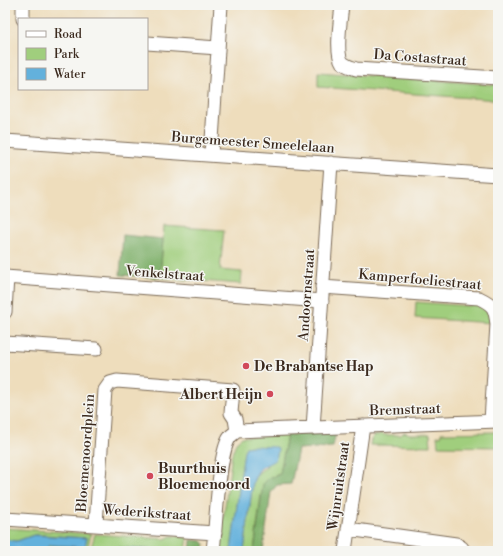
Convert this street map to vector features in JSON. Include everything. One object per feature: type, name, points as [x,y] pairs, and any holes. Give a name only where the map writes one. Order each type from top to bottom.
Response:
[{"type":"street","points":[[22,18],[23,5]]},
{"type":"street","points":[[211,155],[221,5]]},
{"type":"street","name":"Da Costastraat","points":[[342,5],[339,49],[341,61],[348,66],[356,69],[498,78]]},
{"type":"street","points":[[148,43],[218,48]]},
{"type":"street","name":"Burgemeester Smeelelaan","points":[[5,141],[498,175]]},
{"type":"street","name":"Andoornstraat","points":[[313,428],[331,163]]},
{"type":"street","points":[[5,312],[6,277]]},
{"type":"street","name":"Venkelstraat","points":[[6,277],[322,301]]},
{"type":"street","name":"Kamperfoeliestraat","points":[[322,287],[480,298],[491,304],[496,311],[497,324],[494,421]]},
{"type":"street","points":[[5,343],[96,349]]},
{"type":"street","name":"Bloemenoordplein","points":[[96,524],[105,390],[110,383],[117,381],[233,390],[230,413],[235,419],[238,431]]},
{"type":"street","name":"Bremstraat","points":[[238,431],[494,421]]},
{"type":"street","name":"Wijnruitstraat","points":[[345,551],[363,426]]},
{"type":"street","points":[[213,551],[215,517],[225,447],[230,436],[238,431]]},
{"type":"street","name":"Wederikstraat","points":[[5,518],[215,532]]},
{"type":"street","points":[[348,529],[456,544],[462,548],[463,551]]},
{"type":"green space","points":[[318,72],[498,85],[498,100],[318,87]]},
{"type":"green space","points":[[164,226],[224,230],[220,270],[242,272],[241,284],[160,278]]},
{"type":"green space","points":[[123,235],[163,239],[160,278],[120,275]]},
{"type":"green space","points":[[416,302],[469,306],[474,303],[488,309],[492,323],[415,318]]},
{"type":"green space","points":[[336,432],[333,447],[298,449],[291,484],[277,485],[271,492],[263,551],[254,551],[263,484],[269,478],[280,474],[287,435]]},
{"type":"green space","points":[[380,432],[384,435],[401,435],[404,432],[410,434],[430,434],[431,446],[370,445],[371,440],[375,435],[380,435]]},
{"type":"green space","points":[[497,432],[497,447],[438,446],[437,436],[441,436],[441,433]]},
{"type":"green space","points":[[287,435],[280,474],[274,476],[261,495],[254,551],[244,551],[253,482],[257,474],[267,466],[252,446],[246,447],[244,451],[231,551],[219,551],[232,454],[236,442],[242,437]]},
{"type":"green space","points":[[5,528],[91,534],[87,551],[46,551],[49,545],[84,547],[87,538],[34,535],[17,541],[5,540]]},
{"type":"green space","points":[[95,534],[165,539],[171,536],[188,537],[186,551],[104,547],[99,551],[90,551]]},
{"type":"green space","points":[[191,540],[202,541],[205,544],[204,549],[200,548],[199,551],[190,551]]},
{"type":"water","points":[[246,447],[278,448],[275,459],[261,468],[253,482],[244,551],[231,551],[244,451]]},
{"type":"water","points":[[34,535],[87,538],[85,547],[49,545],[46,551],[5,551],[5,540],[17,541]]},
{"type":"water","points":[[104,547],[170,551],[99,551]]},
{"type":"place","name":"De Brabantse Hap","points":[[246,366]]},
{"type":"place","name":"Albert Heijn","points":[[270,394]]},
{"type":"place","name":"Buurthuis Bloemenoord","points":[[150,476]]}]
